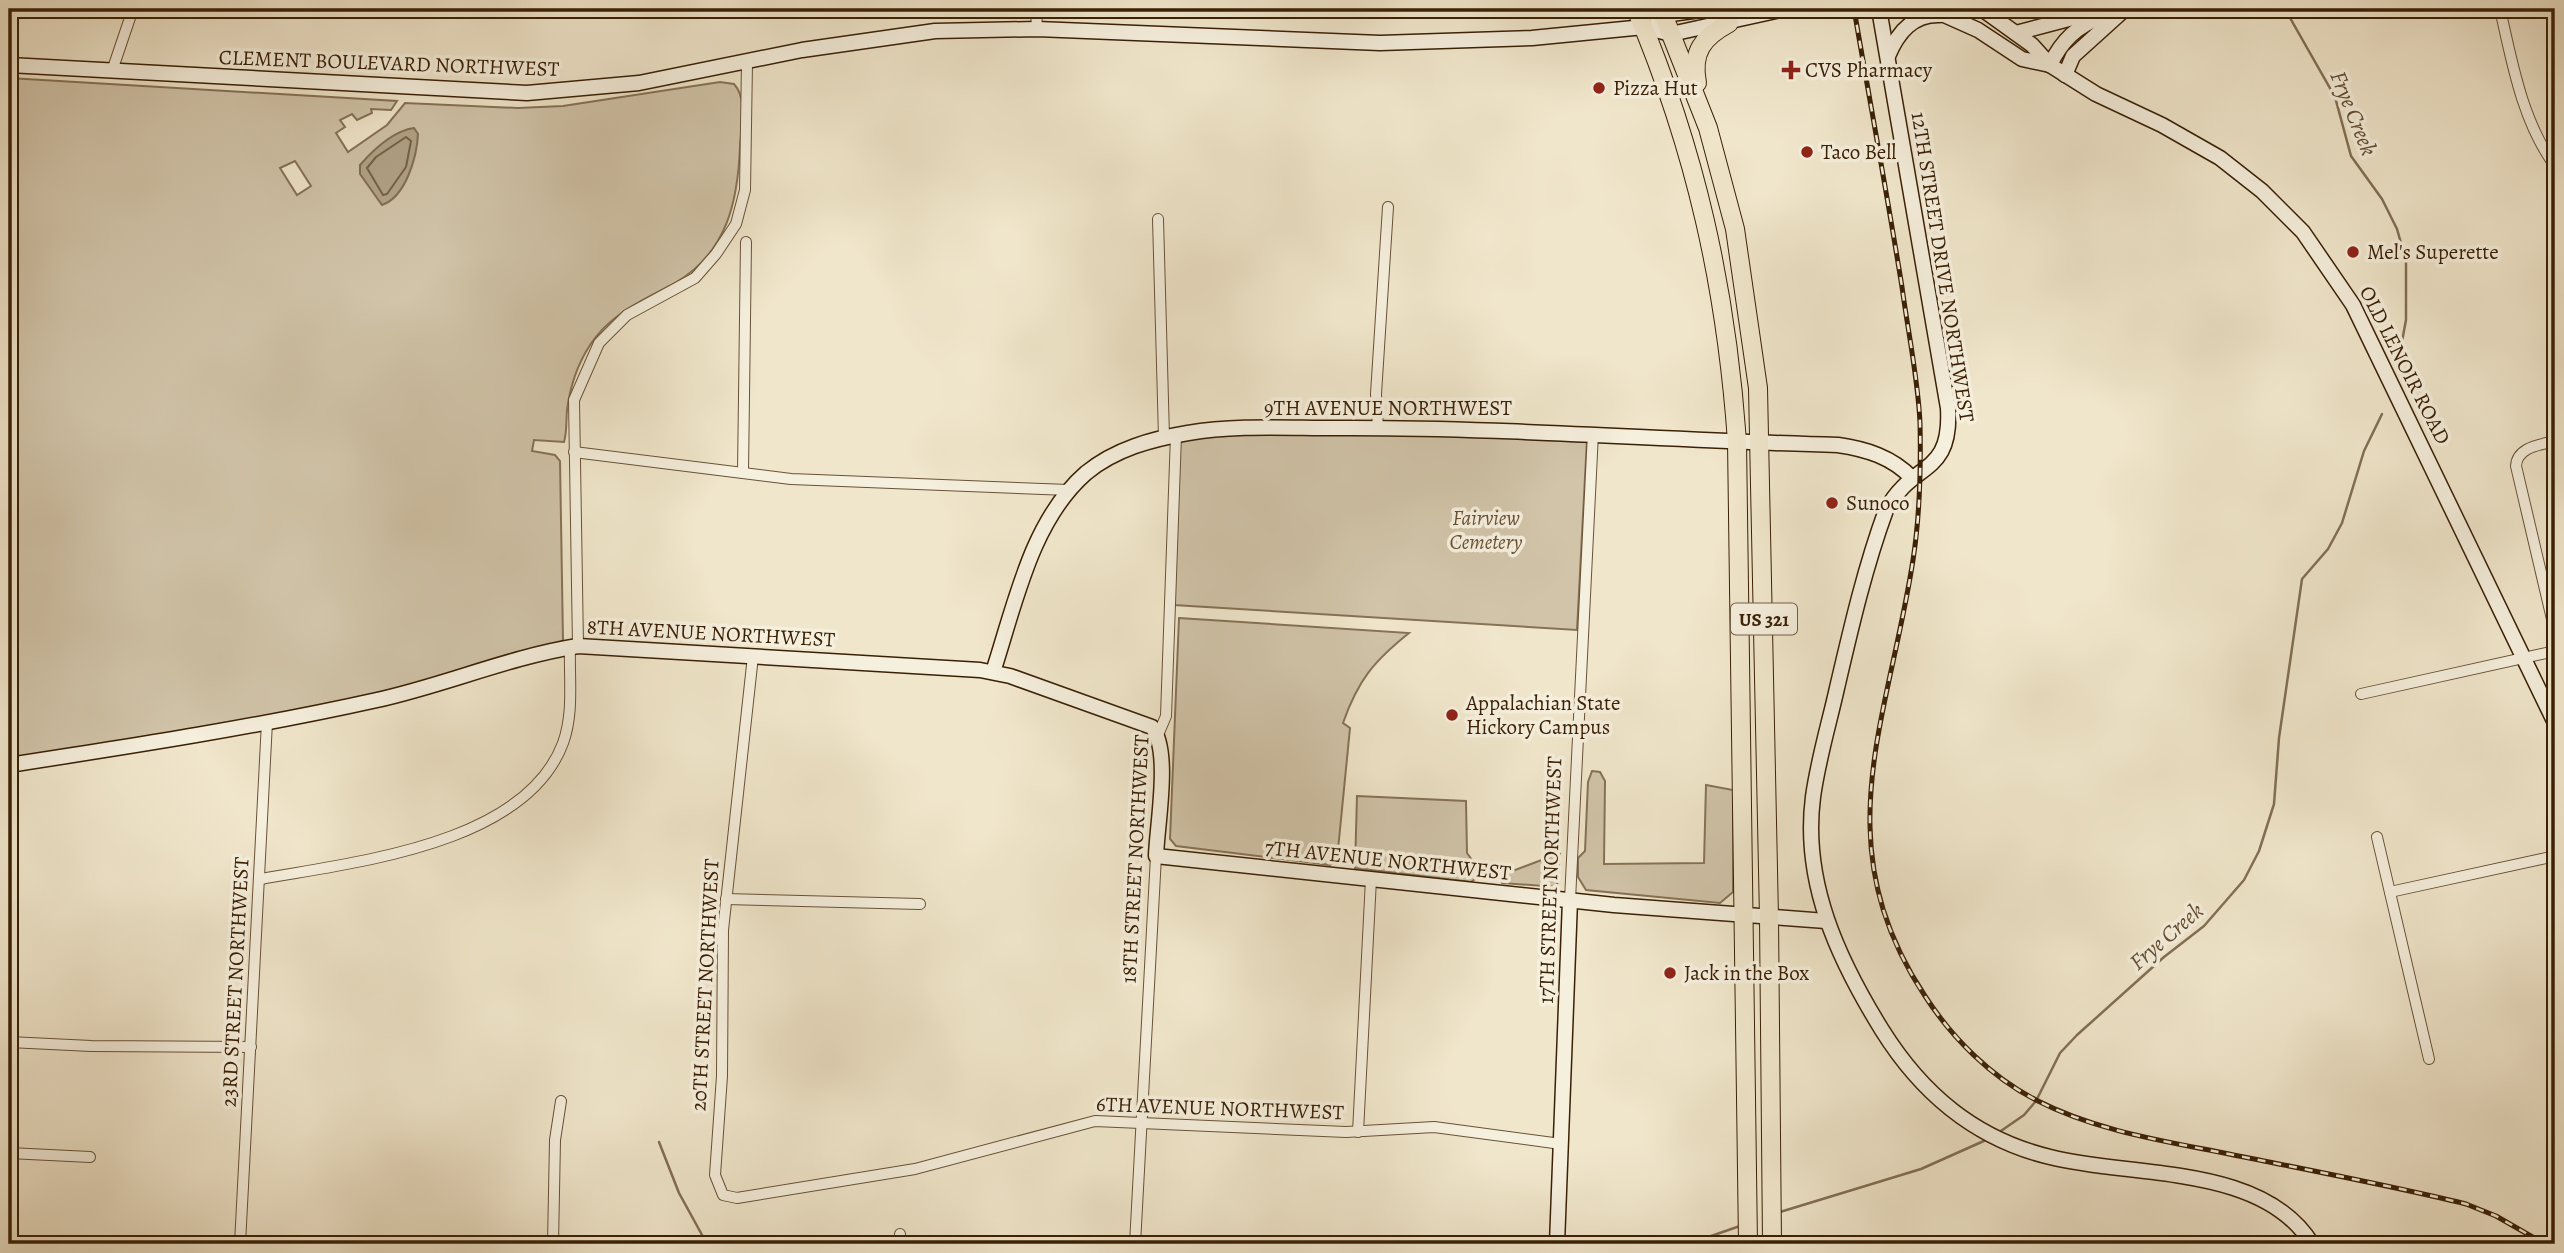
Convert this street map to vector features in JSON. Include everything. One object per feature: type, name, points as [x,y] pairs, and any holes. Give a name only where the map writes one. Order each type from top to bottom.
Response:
[{"type":"highway","name":"US 321","points":[[1636,9],[1683,135],[1710,230],[1728,335],[1737,441],[1748,1244]]},
{"type":"highway","name":"US 321","points":[[1662,12],[1702,114],[1735,229],[1752,335],[1762,443],[1772,1244]]},
{"type":"highway","points":[[1702,114],[1694,72],[1695,56],[1701,42],[1729,23]]},
{"type":"street","points":[[112,71],[133,9]]},
{"type":"street","points":[[1036,9],[1037,29]]},
{"type":"street","name":"CLEMENT BOULEVARD NORTHWEST","points":[[1644,27],[1662,12],[1707,9]]},
{"type":"street","name":"CLEMENT BOULEVARD NORTHWEST","points":[[9,65],[527,93],[617,86],[900,34],[970,29],[1037,29],[1380,43],[1532,38],[1644,27],[1671,34],[1729,23],[1762,11],[1785,9]]},
{"type":"street","name":"12TH STREET DRIVE NORTHWEST","points":[[1879,9],[1948,408],[1948,434],[1943,452],[1892,498],[1880,526],[1859,599],[1816,779],[1811,838],[1826,921],[1854,983],[1897,1052],[1935,1097],[1979,1130],[2001,1142],[2052,1158],[2213,1183],[2245,1192],[2272,1203],[2291,1219],[2312,1244]]},
{"type":"street","name":"OLD LENOIR ROAD","points":[[1931,9],[1950,15],[2022,59],[2050,65]]},
{"type":"street","name":"OLD LENOIR ROAD","points":[[1982,9],[2017,33],[2050,65],[2065,75],[2096,94],[2162,125],[2220,158],[2281,209],[2320,253],[2353,305],[2377,352],[2555,723]]},
{"type":"street","points":[[2017,33],[2099,10],[2122,9]]},
{"type":"street","points":[[2050,65],[2060,43],[2077,30],[2122,9]]},
{"type":"street","points":[[2065,75],[2074,55],[2122,9]]},
{"type":"street","points":[[2500,9],[2527,113],[2538,140],[2555,166]]},
{"type":"street","points":[[1888,56],[1900,34],[1915,20],[1927,14],[1950,15]]},
{"type":"street","points":[[261,878],[366,858],[435,840],[485,821],[517,804],[545,776],[564,741],[569,712],[574,647],[574,400],[599,343],[627,315],[695,278],[716,254],[736,224],[745,190],[747,62]]},
{"type":"street","points":[[1378,428],[1376,394],[1388,207]]},
{"type":"street","name":"18TH STREET NORTHWEST","points":[[1135,1244],[1161,754],[1158,735],[1166,716],[1170,436],[1158,219]]},
{"type":"street","points":[[743,473],[746,242]]},
{"type":"street","name":"9TH AVENUE NORTHWEST","points":[[993,671],[1035,548],[1051,516],[1069,491],[1111,457],[1170,436],[1210,430],[1378,428],[1593,433],[1737,441],[1857,448],[1891,460],[1912,478]]},
{"type":"street","name":"17TH STREET NORTHWEST","points":[[1557,1244],[1570,900],[1593,433]]},
{"type":"street","points":[[2555,441],[2529,448],[2519,455],[2516,466],[2555,632]]},
{"type":"street","points":[[574,452],[805,480],[1069,491]]},
{"type":"street","name":"8TH AVENUE NORTHWEST","points":[[9,765],[267,722],[381,699],[516,659],[574,647],[993,671],[1140,720],[1158,735]]},
{"type":"street","points":[[2361,694],[2555,651]]},
{"type":"street","name":"20TH STREET NORTHWEST","points":[[719,1191],[715,1175],[722,1076],[726,899],[753,656]]},
{"type":"street","name":"23RD STREET NORTHWEST","points":[[240,1244],[267,722]]},
{"type":"street","points":[[2377,837],[2429,1059]]},
{"type":"street","name":"7TH AVENUE NORTHWEST","points":[[1156,856],[1570,900],[1826,921]]},
{"type":"street","points":[[2390,892],[2555,856]]},
{"type":"street","points":[[1359,1132],[1371,879]]},
{"type":"street","points":[[726,899],[920,904]]},
{"type":"street","points":[[9,1042],[91,1046],[251,1047]]},
{"type":"street","points":[[553,1244],[555,1140],[561,1101]]},
{"type":"street","name":"6TH AVENUE NORTHWEST","points":[[719,1191],[737,1198],[892,1174],[953,1161],[1077,1124],[1143,1121],[1359,1132],[1434,1127],[1561,1144]]},
{"type":"street","points":[[9,1153],[90,1157]]},
{"type":"green space","points":[[9,78],[397,101],[391,110],[371,109],[372,113],[357,120],[352,114],[340,120],[345,127],[336,133],[348,152],[387,125],[405,103],[518,108],[563,106],[720,82],[734,84],[742,105],[739,166],[732,206],[718,241],[693,271],[617,316],[598,334],[581,360],[575,376],[568,401],[564,442],[534,440],[532,451],[555,455],[560,461],[563,641],[378,694],[267,717],[9,759]],"holes":[[[295,161],[311,186],[297,195],[280,168]]]},
{"type":"green space","name":"Fairview Cemetery","points":[[1354,433],[1587,439],[1577,630],[1174,605],[1180,438],[1226,434]]},
{"type":"green space","points":[[1179,618],[1409,633],[1368,672],[1343,723],[1350,728],[1337,860],[1330,865],[1176,846],[1170,839]]},
{"type":"green space","points":[[1592,771],[1600,772],[1605,781],[1604,864],[1704,863],[1706,785],[1733,790],[1733,892],[1720,903],[1586,890],[1578,877],[1578,858],[1585,851],[1588,782]]},
{"type":"green space","points":[[1357,796],[1466,801],[1467,853],[1482,874],[1471,882],[1355,868]]},
{"type":"green space","points":[[1560,853],[1557,887],[1502,883],[1499,876]]},
{"type":"water","points":[[414,128],[418,134],[409,175],[398,194],[382,205],[360,174],[360,165],[391,137]]},
{"type":"waterway","name":"Frye Creek","points":[[2285,9],[2335,97],[2351,156],[2382,199],[2397,229],[2406,261],[2406,320],[2400,352]]},
{"type":"waterway","name":"Frye Creek","points":[[1998,1133],[2024,1115],[2036,1101],[2060,1053],[2077,1035],[2164,957],[2204,926],[2244,880],[2259,851],[2274,804],[2279,738],[2302,579],[2328,549],[2342,523],[2364,451],[2382,414]]},
{"type":"waterway","name":"Frye Creek","points":[[1780,1212],[1921,1169],[1986,1140]]},
{"type":"waterway","points":[[659,1142],[679,1193],[707,1244]]},
{"type":"waterway","name":"Frye Creek","points":[[1688,1244],[1740,1226]]},
{"type":"railway","points":[[1854,9],[1902,287],[1920,423],[1920,492],[1913,560],[1879,729],[1872,781],[1870,834],[1877,886],[1894,940],[1925,996],[1947,1027],[1988,1068],[2019,1091],[2059,1111],[2131,1134],[2466,1204],[2496,1216],[2545,1244]]},
{"type":"place","name":"CVS Pharmacy","points":[[1791,70]]},
{"type":"place","name":"Pizza Hut","points":[[1599,88]]},
{"type":"place","name":"Taco Bell","points":[[1807,152]]},
{"type":"place","name":"Mel's Superette","points":[[2353,252]]},
{"type":"place","name":"Sunoco","points":[[1832,503]]},
{"type":"place","name":"Appalachian State Hickory Campus","points":[[1452,715]]},
{"type":"place","name":"Jack in the Box","points":[[1670,973]]}]
